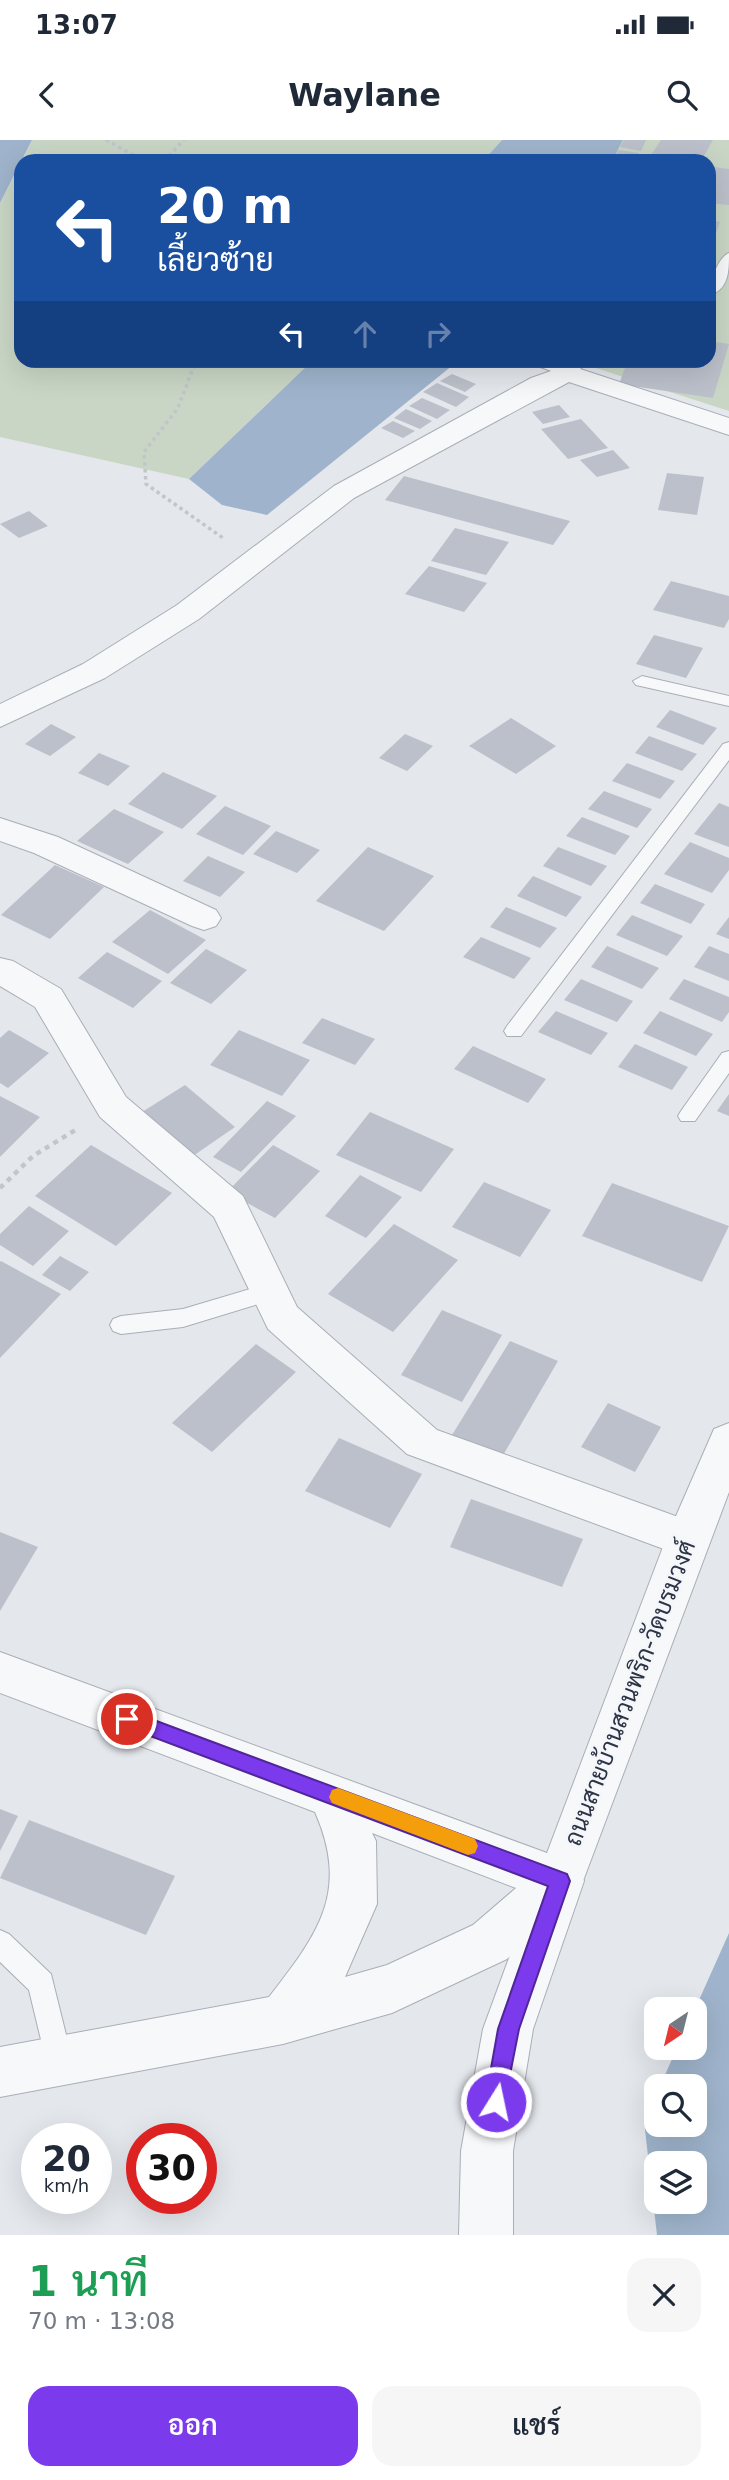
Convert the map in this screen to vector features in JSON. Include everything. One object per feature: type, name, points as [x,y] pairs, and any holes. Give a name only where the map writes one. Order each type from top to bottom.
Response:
[{"type":"street","points":[[0,717],[94,671],[188,612],[344,492],[575,368]]},
{"type":"street","points":[[580,368],[729,427]]},
{"type":"street","points":[[0,829],[46,845],[204,918]]},
{"type":"street","points":[[0,970],[48,998],[113,1107],[229,1207],[282,1318],[422,1442],[688,1539]]},
{"type":"street","name":"ถนนสายบ้านสวนพริก-วัดบรมวงศ์","points":[[486,2235],[487,2151],[508,2029],[560,1881],[688,1539],[729,1441]]},
{"type":"street","points":[[0,1672],[560,1881],[490,1942],[392,1988],[283,2019],[0,2072]]},
{"type":"street","points":[[283,2019],[326,1963],[353,1903],[352,1841],[331,1794]]},
{"type":"lane","points":[[716,286],[729,257]]},
{"type":"lane","points":[[642,681],[729,701]]},
{"type":"lane","points":[[514,1031],[729,749]]},
{"type":"lane","points":[[688,1116],[729,1058]]},
{"type":"lane","points":[[121,1325],[183,1318],[270,1292]]},
{"type":"lane","points":[[0,1943],[41,1983],[59,2063]]},
{"type":"path","points":[[106,140],[131,154]]},
{"type":"path","points":[[171,154],[184,140]]},
{"type":"path","points":[[193,368],[178,408],[144,452],[146,484],[256,561]]},
{"type":"path","points":[[0,1188],[33,1156],[113,1107]]},
{"type":"green space","points":[[32,140],[502,140],[489,154],[25,154]]},
{"type":"green space","points":[[623,140],[729,140],[729,411],[596,368],[716,368],[716,154],[616,154]]},
{"type":"green space","points":[[14,176],[14,368],[305,368],[189,479],[0,437],[0,203]]},
{"type":"water","points":[[0,140],[32,140],[25,154],[14,154],[14,175],[0,203]]},
{"type":"water","points":[[502,140],[623,140],[616,154],[489,154]]},
{"type":"water","points":[[305,368],[449,368],[267,515],[222,505],[189,479]]},
{"type":"water","points":[[729,1933],[729,2235],[657,2235],[655,2214],[707,2214],[707,2151],[647,2151],[646,2137],[707,2137],[707,2074],[665,2074],[672,2060],[707,2060],[707,1997],[700,1997]]},
{"type":"building","points":[[624,140],[646,140],[641,151],[620,147]]},
{"type":"building","points":[[661,140],[713,140],[705,154],[652,154]]},
{"type":"building","points":[[618,150],[639,153],[638,154],[616,154]]},
{"type":"building","points":[[716,167],[729,169],[729,205],[716,204]]},
{"type":"building","points":[[716,342],[729,344],[713,398],[619,384],[625,368],[716,368]]},
{"type":"building","points":[[452,374],[476,384],[465,392],[440,381]]},
{"type":"building","points":[[437,383],[469,397],[456,407],[423,392]]},
{"type":"building","points":[[422,398],[450,410],[437,419],[409,406]]},
{"type":"building","points":[[559,405],[570,417],[543,424],[532,412]]},
{"type":"building","points":[[406,409],[432,421],[420,429],[394,418]]},
{"type":"building","points":[[581,419],[608,448],[568,459],[541,429]]},
{"type":"building","points":[[393,421],[415,431],[403,438],[381,428]]},
{"type":"building","points":[[613,450],[630,468],[597,477],[580,460]]},
{"type":"building","points":[[667,473],[704,477],[697,515],[658,510]]},
{"type":"building","points":[[404,476],[570,521],[553,545],[385,500]]},
{"type":"building","points":[[29,511],[48,526],[19,538],[0,524]]},
{"type":"building","points":[[455,528],[509,542],[486,575],[431,561]]},
{"type":"building","points":[[429,566],[487,583],[464,612],[405,594]]},
{"type":"building","points":[[671,581],[729,596],[729,619],[724,628],[653,610]]},
{"type":"building","points":[[654,635],[703,648],[686,678],[636,664]]},
{"type":"building","points":[[670,710],[717,728],[703,745],[656,727]]},
{"type":"building","points":[[511,718],[556,746],[516,774],[469,746]]},
{"type":"building","points":[[51,724],[76,737],[50,756],[25,744]]},
{"type":"building","points":[[405,734],[433,746],[407,771],[379,758]]},
{"type":"building","points":[[649,736],[697,754],[682,771],[635,753]]},
{"type":"building","points":[[99,753],[130,766],[108,786],[78,773]]},
{"type":"building","points":[[627,763],[675,781],[660,799],[612,781]]},
{"type":"building","points":[[163,772],[217,796],[182,829],[128,804]]},
{"type":"building","points":[[604,791],[652,809],[637,828],[588,809]]},
{"type":"building","points":[[719,803],[729,807],[729,847],[694,834]]},
{"type":"building","points":[[225,806],[271,826],[243,855],[196,834]]},
{"type":"building","points":[[114,809],[164,832],[128,864],[77,841]]},
{"type":"building","points":[[582,817],[630,836],[615,855],[566,836]]},
{"type":"building","points":[[276,831],[320,850],[297,873],[253,854]]},
{"type":"building","points":[[690,842],[729,858],[729,870],[712,893],[664,874]]},
{"type":"building","points":[[368,847],[434,876],[384,931],[316,901]]},
{"type":"building","points":[[558,847],[607,866],[591,886],[543,866]]},
{"type":"building","points":[[208,856],[245,872],[220,897],[183,881]]},
{"type":"building","points":[[55,865],[104,887],[50,939],[1,915]]},
{"type":"building","points":[[533,876],[582,897],[566,917],[517,896]]},
{"type":"building","points":[[655,884],[705,904],[691,924],[640,903]]},
{"type":"building","points":[[506,907],[557,928],[540,948],[490,927]]},
{"type":"building","points":[[150,910],[206,940],[168,974],[112,942]]},
{"type":"building","points":[[632,915],[683,936],[667,956],[616,935]]},
{"type":"building","points":[[729,917],[729,939],[716,934]]},
{"type":"building","points":[[481,937],[531,958],[514,979],[463,957]]},
{"type":"building","points":[[607,946],[659,968],[642,989],[591,967]]},
{"type":"building","points":[[709,946],[729,954],[729,981],[694,967]]},
{"type":"building","points":[[206,949],[247,970],[211,1004],[170,983]]},
{"type":"building","points":[[107,952],[162,981],[133,1008],[78,978]]},
{"type":"building","points":[[581,979],[633,1001],[617,1022],[564,1000]]},
{"type":"building","points":[[684,979],[729,997],[729,1012],[722,1022],[669,999]]},
{"type":"building","points":[[556,1011],[608,1033],[591,1055],[538,1032]]},
{"type":"building","points":[[660,1011],[713,1034],[696,1056],[643,1033]]},
{"type":"building","points":[[322,1018],[375,1039],[355,1065],[302,1043]]},
{"type":"building","points":[[9,1030],[49,1053],[8,1088],[0,1083],[0,1038]]},
{"type":"building","points":[[239,1030],[310,1060],[282,1096],[210,1065]]},
{"type":"building","points":[[635,1044],[688,1067],[672,1090],[618,1067]]},
{"type":"building","points":[[473,1046],[546,1079],[528,1103],[454,1069]]},
{"type":"building","points":[[185,1085],[235,1127],[193,1156],[142,1112]]},
{"type":"building","points":[[729,1094],[729,1116],[717,1111]]},
{"type":"building","points":[[0,1096],[40,1117],[0,1157]]},
{"type":"building","points":[[267,1101],[296,1116],[241,1172],[213,1157]]},
{"type":"building","points":[[370,1112],[454,1149],[421,1192],[336,1155]]},
{"type":"building","points":[[91,1145],[172,1193],[116,1246],[35,1196]]},
{"type":"building","points":[[273,1145],[320,1171],[275,1218],[227,1192]]},
{"type":"building","points":[[360,1175],[402,1197],[366,1238],[325,1216]]},
{"type":"building","points":[[484,1182],[551,1210],[520,1257],[452,1227]]},
{"type":"building","points":[[612,1183],[729,1226],[702,1282],[582,1236]]},
{"type":"building","points":[[29,1206],[69,1231],[33,1266],[0,1245],[0,1234]]},
{"type":"building","points":[[394,1224],[458,1260],[393,1332],[328,1294]]},
{"type":"building","points":[[60,1256],[89,1272],[70,1291],[42,1275]]},
{"type":"building","points":[[0,1262],[61,1294],[0,1358]]},
{"type":"building","points":[[442,1310],[502,1335],[462,1402],[401,1375]]},
{"type":"building","points":[[510,1341],[558,1361],[502,1457],[452,1435]]},
{"type":"building","points":[[256,1344],[296,1372],[212,1452],[172,1423]]},
{"type":"building","points":[[608,1403],[661,1427],[635,1472],[581,1447]]},
{"type":"building","points":[[339,1438],[422,1474],[390,1528],[305,1491]]},
{"type":"building","points":[[471,1499],[583,1539],[562,1587],[450,1547]]},
{"type":"building","points":[[0,1532],[38,1547],[0,1611]]},
{"type":"building","points":[[0,1809],[18,1816],[0,1851]]},
{"type":"building","points":[[29,1820],[175,1876],[146,1935],[0,1878]]},
{"type":"slow traffic","points":[[338,1797],[468,1846]]},
{"type":"route","points":[[127,1719],[560,1881],[508,2029],[496,2102]]}]
